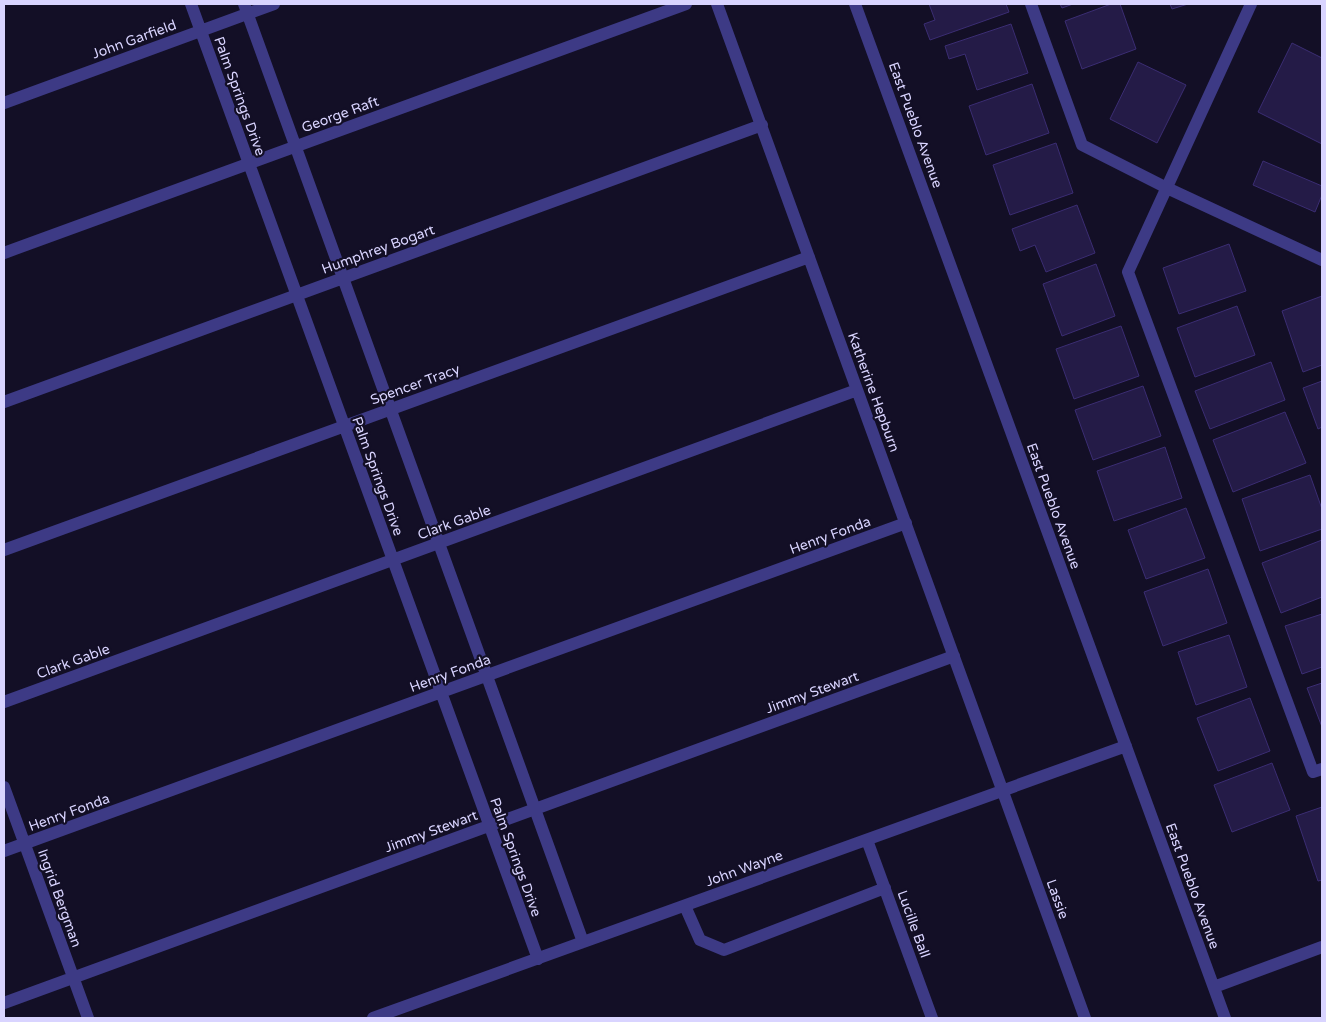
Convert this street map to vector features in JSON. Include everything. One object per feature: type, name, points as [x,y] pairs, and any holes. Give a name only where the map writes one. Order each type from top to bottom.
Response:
[{"type":"street","name":"Palm Springs Drive","points":[[191,4],[538,959]]},
{"type":"street","name":"John Garfield","points":[[4,102],[200,31],[246,9],[274,4]]},
{"type":"street","name":"George Raft","points":[[4,253],[686,4]]},
{"type":"street","name":"Katherine Hepburn","points":[[717,4],[1002,791]]},
{"type":"street","name":"East Pueblo Avenue","points":[[856,4],[1225,1018]]},
{"type":"street","points":[[1031,4],[1082,145],[1167,188],[1322,260]]},
{"type":"street","points":[[1251,4],[1128,272],[1313,772],[1322,769]]},
{"type":"street","points":[[246,9],[583,942]]},
{"type":"street","name":"Humphrey Bogart","points":[[4,402],[762,125]]},
{"type":"street","name":"Spencer Tracy","points":[[4,550],[809,257]]},
{"type":"street","name":"Clark Gable","points":[[4,702],[857,390]]},
{"type":"street","name":"Henry Fonda","points":[[4,852],[906,523]]},
{"type":"street","name":"Jimmy Stewart","points":[[4,1003],[954,656]]},
{"type":"street","name":"John Wayne","points":[[373,1018],[1126,746]]},
{"type":"street","name":"Ingrid Bergman","points":[[4,787],[88,1018]]},
{"type":"street","name":"Lassie","points":[[1002,791],[1085,1018]]},
{"type":"street","name":"Lucille Ball","points":[[867,840],[932,1018]]},
{"type":"street","points":[[685,906],[700,940],[724,950],[885,888]]},
{"type":"street","points":[[1214,986],[1322,947]]},
{"type":"building","points":[[929,4],[1006,4],[1009,12],[930,40],[924,24],[935,20]]},
{"type":"building","points":[[1060,4],[1073,4],[1062,8]]},
{"type":"building","points":[[1111,4],[1120,4],[1136,49],[1082,69],[1065,21]]},
{"type":"building","points":[[1170,4],[1188,4],[1172,9]]},
{"type":"building","points":[[1011,24],[1028,73],[977,90],[965,54],[949,59],[945,46]]},
{"type":"building","points":[[1292,43],[1322,58],[1322,144],[1258,112]]},
{"type":"building","points":[[1138,62],[1186,85],[1157,143],[1110,119]]},
{"type":"building","points":[[1032,84],[1049,133],[986,155],[969,106]]},
{"type":"building","points":[[1056,143],[1073,193],[1010,215],[993,165]]},
{"type":"building","points":[[1263,161],[1322,186],[1322,195],[1315,212],[1253,185]]},
{"type":"building","points":[[1077,205],[1095,253],[1046,272],[1035,245],[1020,251],[1012,229]]},
{"type":"building","points":[[1229,244],[1246,291],[1179,314],[1163,268]]},
{"type":"building","points":[[1096,264],[1115,316],[1062,336],[1043,284]]},
{"type":"building","points":[[1322,296],[1322,365],[1303,372],[1282,311]]},
{"type":"building","points":[[1237,306],[1255,355],[1195,377],[1177,328]]},
{"type":"building","points":[[1121,326],[1139,376],[1074,399],[1056,349]]},
{"type":"building","points":[[1271,362],[1285,400],[1210,429],[1195,391]]},
{"type":"building","points":[[1322,381],[1322,427],[1318,429],[1303,388]]},
{"type":"building","points":[[1143,386],[1161,436],[1093,460],[1075,410]]},
{"type":"building","points":[[1285,412],[1306,463],[1233,492],[1213,440]]},
{"type":"building","points":[[1165,447],[1182,498],[1114,521],[1097,471]]},
{"type":"building","points":[[1310,475],[1322,509],[1322,529],[1260,551],[1242,499]]},
{"type":"building","points":[[1186,508],[1205,558],[1146,579],[1128,530]]},
{"type":"building","points":[[1322,540],[1322,597],[1281,613],[1262,563]]},
{"type":"building","points":[[1208,569],[1227,623],[1163,646],[1144,592]]},
{"type":"building","points":[[1322,614],[1322,667],[1302,674],[1285,626]]},
{"type":"building","points":[[1229,635],[1247,687],[1196,705],[1178,652]]},
{"type":"building","points":[[1322,683],[1322,727],[1307,688]]},
{"type":"building","points":[[1250,698],[1270,751],[1218,771],[1197,718]]},
{"type":"building","points":[[1272,763],[1290,810],[1232,832],[1214,785]]},
{"type":"building","points":[[1322,807],[1322,880],[1318,881],[1296,816]]}]
